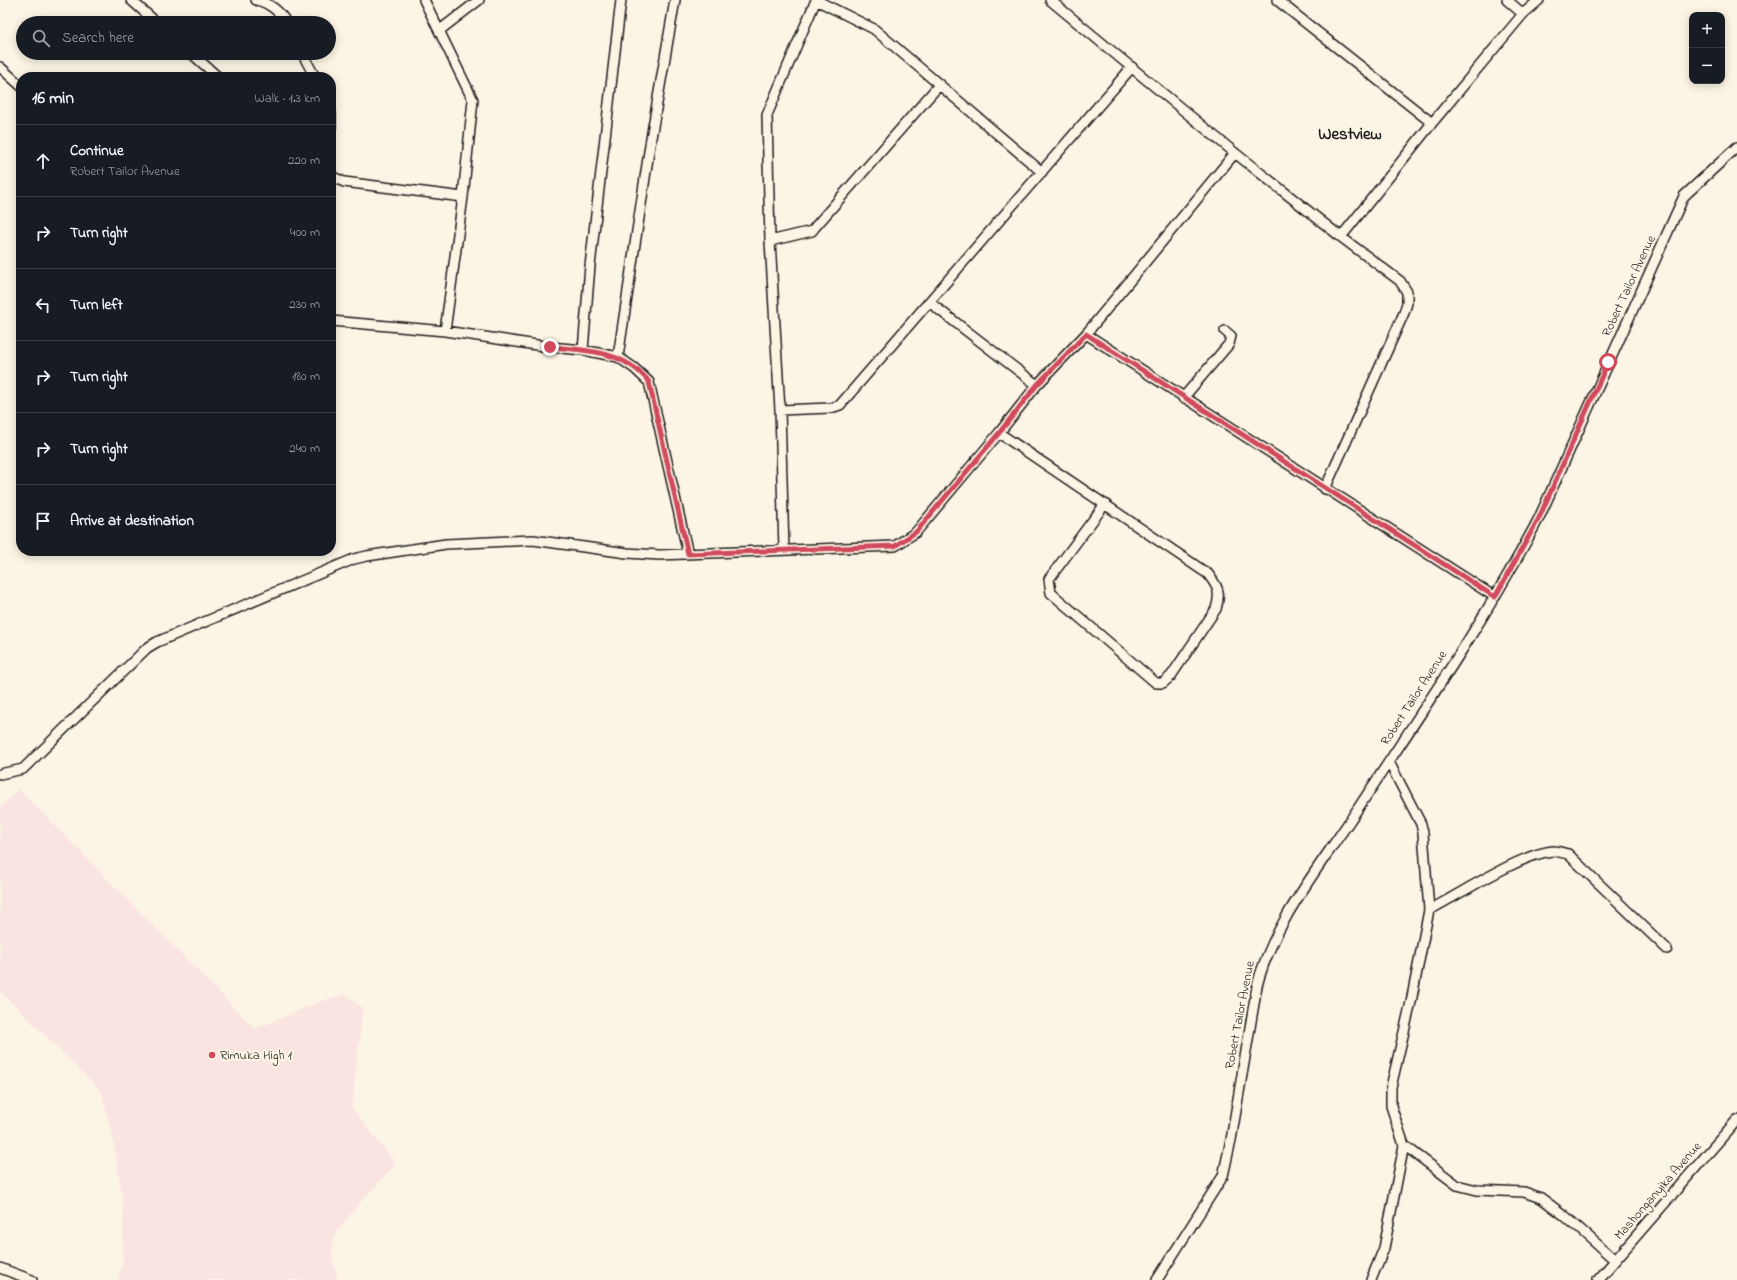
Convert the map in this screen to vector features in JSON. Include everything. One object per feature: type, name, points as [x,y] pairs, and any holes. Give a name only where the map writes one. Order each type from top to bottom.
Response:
[{"type":"street","points":[[131,0],[149,16]]},
{"type":"street","points":[[424,0],[473,100],[463,197],[445,330]]},
{"type":"street","points":[[440,30],[479,0]]},
{"type":"street","points":[[583,350],[590,266],[621,0]]},
{"type":"street","points":[[618,357],[651,138],[676,0]]},
{"type":"street","points":[[784,550],[780,410],[770,241],[767,115],[816,0],[866,24],[940,84],[1042,172]]},
{"type":"street","points":[[1050,0],[1235,153],[1341,238],[1400,281],[1408,292],[1407,304],[1325,490]]},
{"type":"street","points":[[1277,0],[1432,123]]},
{"type":"street","points":[[1507,0],[1523,14]]},
{"type":"street","points":[[1341,238],[1432,123],[1523,14],[1539,0]]},
{"type":"street","points":[[262,1],[281,16]]},
{"type":"street","points":[[199,60],[212,72]]},
{"type":"street","points":[[306,60],[312,72]]},
{"type":"street","points":[[0,67],[16,81]]},
{"type":"street","points":[[780,410],[831,408],[840,405],[1132,67]]},
{"type":"street","points":[[770,241],[812,231],[816,228],[940,84]]},
{"type":"street","name":"Robert Tailor Avenue","points":[[1157,1280],[1223,1176],[1232,1140],[1262,963],[1308,882],[1389,762],[1495,597],[1539,518],[1684,196],[1737,147]]},
{"type":"street","points":[[0,774],[23,769],[147,648],[157,642],[354,559],[446,544],[533,540],[627,553],[659,555],[895,546],[916,532],[1037,385],[1086,334],[1235,153]]},
{"type":"street","points":[[336,178],[344,182],[463,197]]},
{"type":"street","points":[[929,302],[1037,385]]},
{"type":"street","points":[[336,321],[445,330],[550,347],[583,350],[618,357],[634,368],[649,382],[688,554]]},
{"type":"street","points":[[1183,398],[1229,344],[1231,336],[1225,331]]},
{"type":"street","points":[[1086,334],[1325,490],[1495,597]]},
{"type":"street","points":[[999,433],[1106,504],[1208,574],[1217,585],[1219,599],[1216,609],[1171,676],[1162,683],[1156,683],[1051,593],[1050,579],[1106,504]]},
{"type":"street","points":[[1371,1280],[1384,1248],[1404,1145],[1391,1106],[1391,1087],[1411,1002],[1429,910],[1421,824],[1389,762]]},
{"type":"street","points":[[1429,910],[1503,870],[1533,856],[1554,851],[1568,854],[1667,949]]},
{"type":"street","name":"Mashonganyika Avenue","points":[[1598,1280],[1737,1120]]},
{"type":"street","points":[[1404,1145],[1457,1185],[1477,1190],[1524,1192],[1541,1198],[1565,1216],[1615,1260]]},
{"type":"street","points":[[0,1268],[32,1280]]},
{"type":"shaded area","name":"Rimuka High 1","points":[[19,789],[255,1029],[313,1004],[345,994],[363,1008],[352,1107],[396,1164],[358,1205],[334,1235],[332,1258],[338,1280],[118,1280],[123,1260],[123,1202],[113,1138],[101,1091],[0,991],[0,807]]},
{"type":"place","name":"Rimuka High 1","points":[[212,1055]]},
{"type":"district","name":"Westview","points":[[1350,134]]},
{"type":"route","points":[[550,347],[583,350],[618,357],[643,374],[649,382],[688,554],[895,546],[905,541],[916,532],[1037,385],[1086,334],[1325,490],[1495,597],[1518,559],[1539,518],[1608,362]]}]
